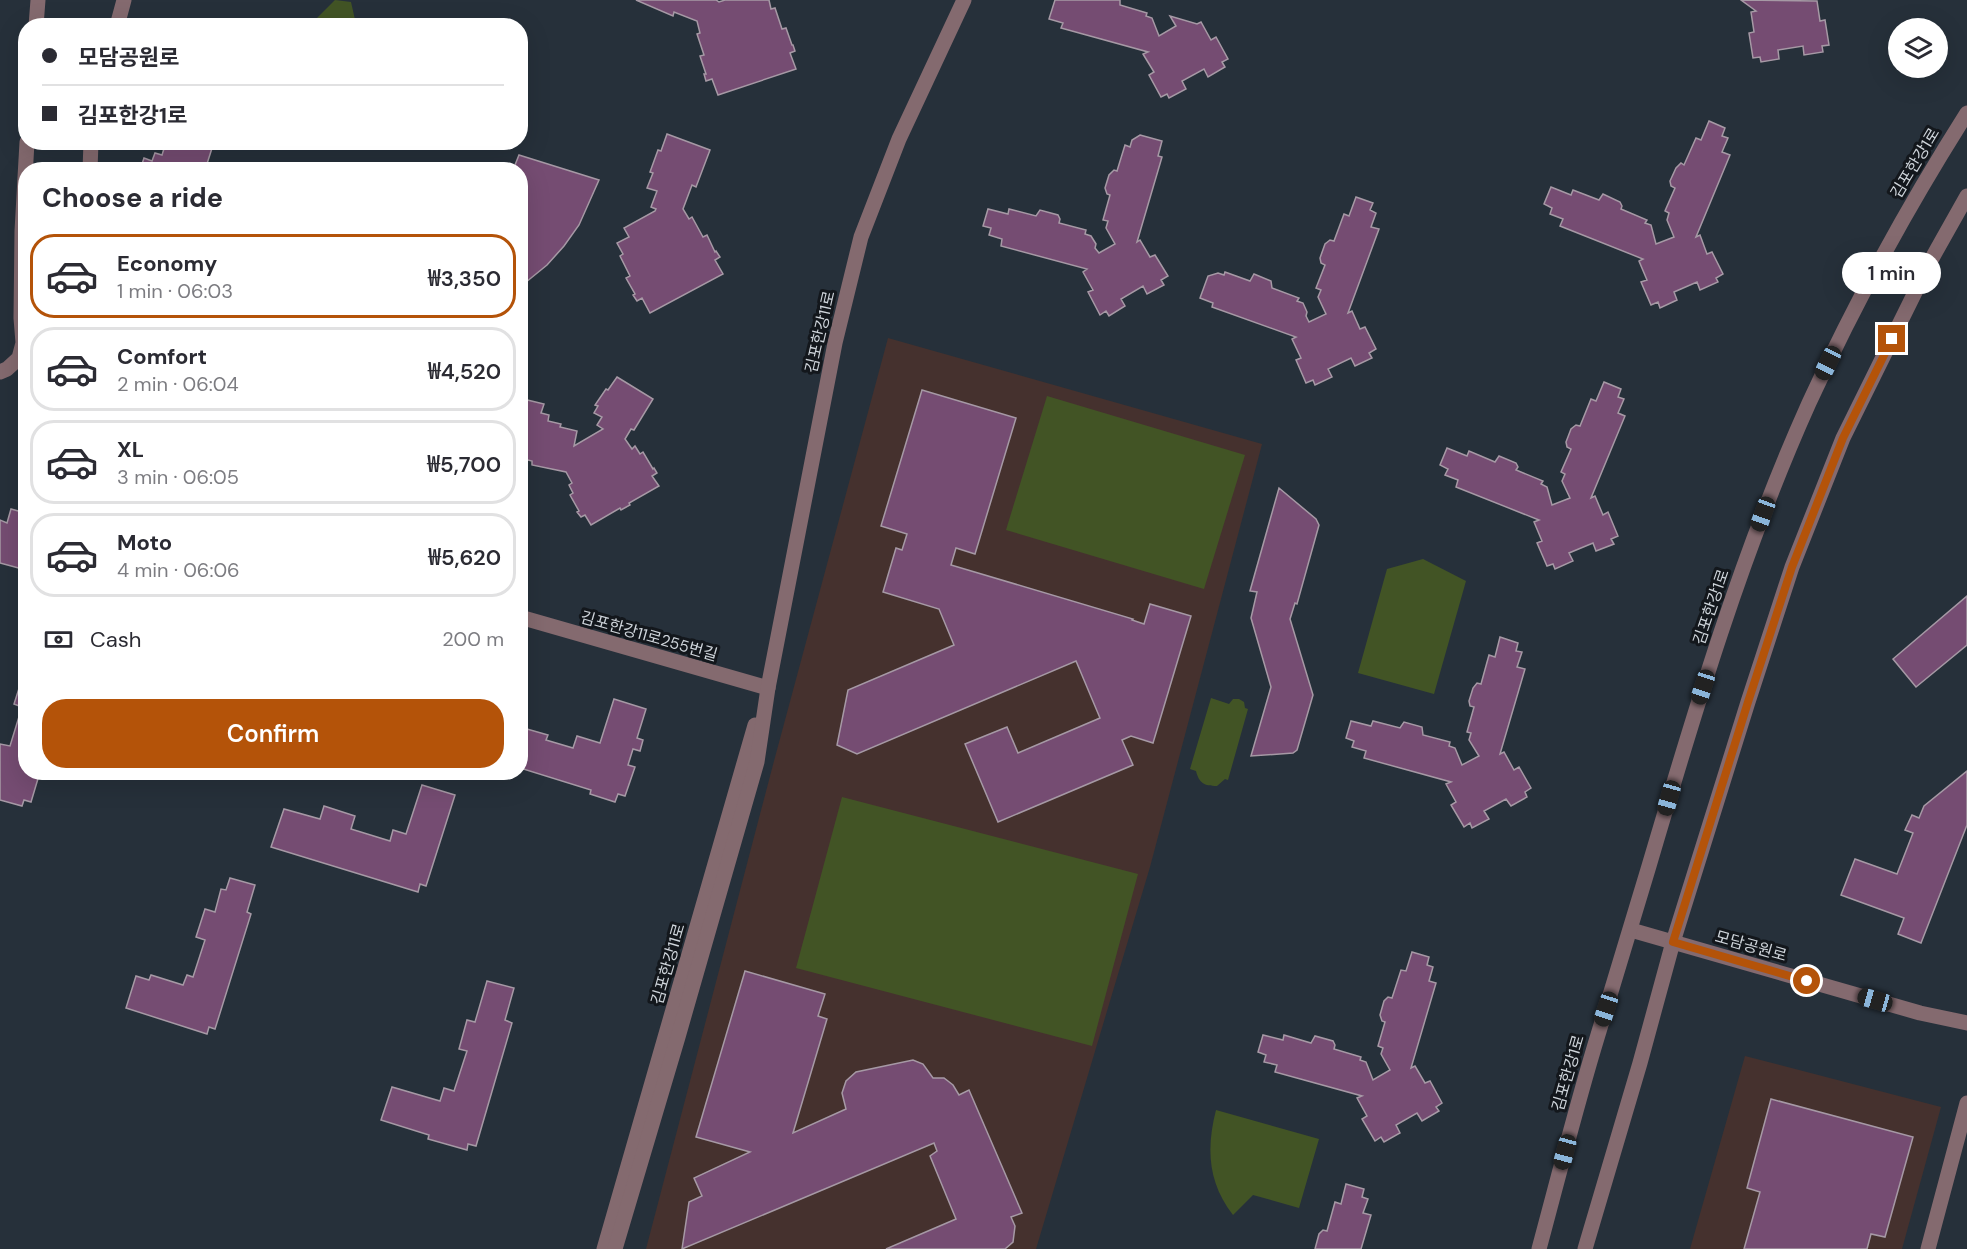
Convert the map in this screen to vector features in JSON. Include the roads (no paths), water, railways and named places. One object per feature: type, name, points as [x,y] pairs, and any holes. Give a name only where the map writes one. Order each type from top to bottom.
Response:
[{"type":"street","points":[[37,18],[38,0]]},
{"type":"street","points":[[119,18],[124,0]]},
{"type":"street","name":"김포한강11로","points":[[615,1249],[757,762],[768,688],[835,343],[861,237],[899,139],[964,0]]},
{"type":"street","name":"김포한강1로","points":[[1539,1249],[1593,1049],[1696,710],[1725,619],[1763,514],[1809,405],[1868,281],[1967,113]]},
{"type":"street","points":[[1584,1249],[1640,1063],[1673,942],[1788,579],[1843,438],[1931,260],[1967,196]]},
{"type":"street","points":[[0,372],[18,359]]},
{"type":"street","name":"김포한강11로255번길","points":[[528,619],[768,688]]},
{"type":"street","name":"김포한강11로","points":[[604,1249],[748,747],[768,688]]},
{"type":"street","name":"모담공원로","points":[[1631,930],[1920,1013],[1967,1023]]},
{"type":"street","points":[[1928,1249],[1967,1103]]}]
